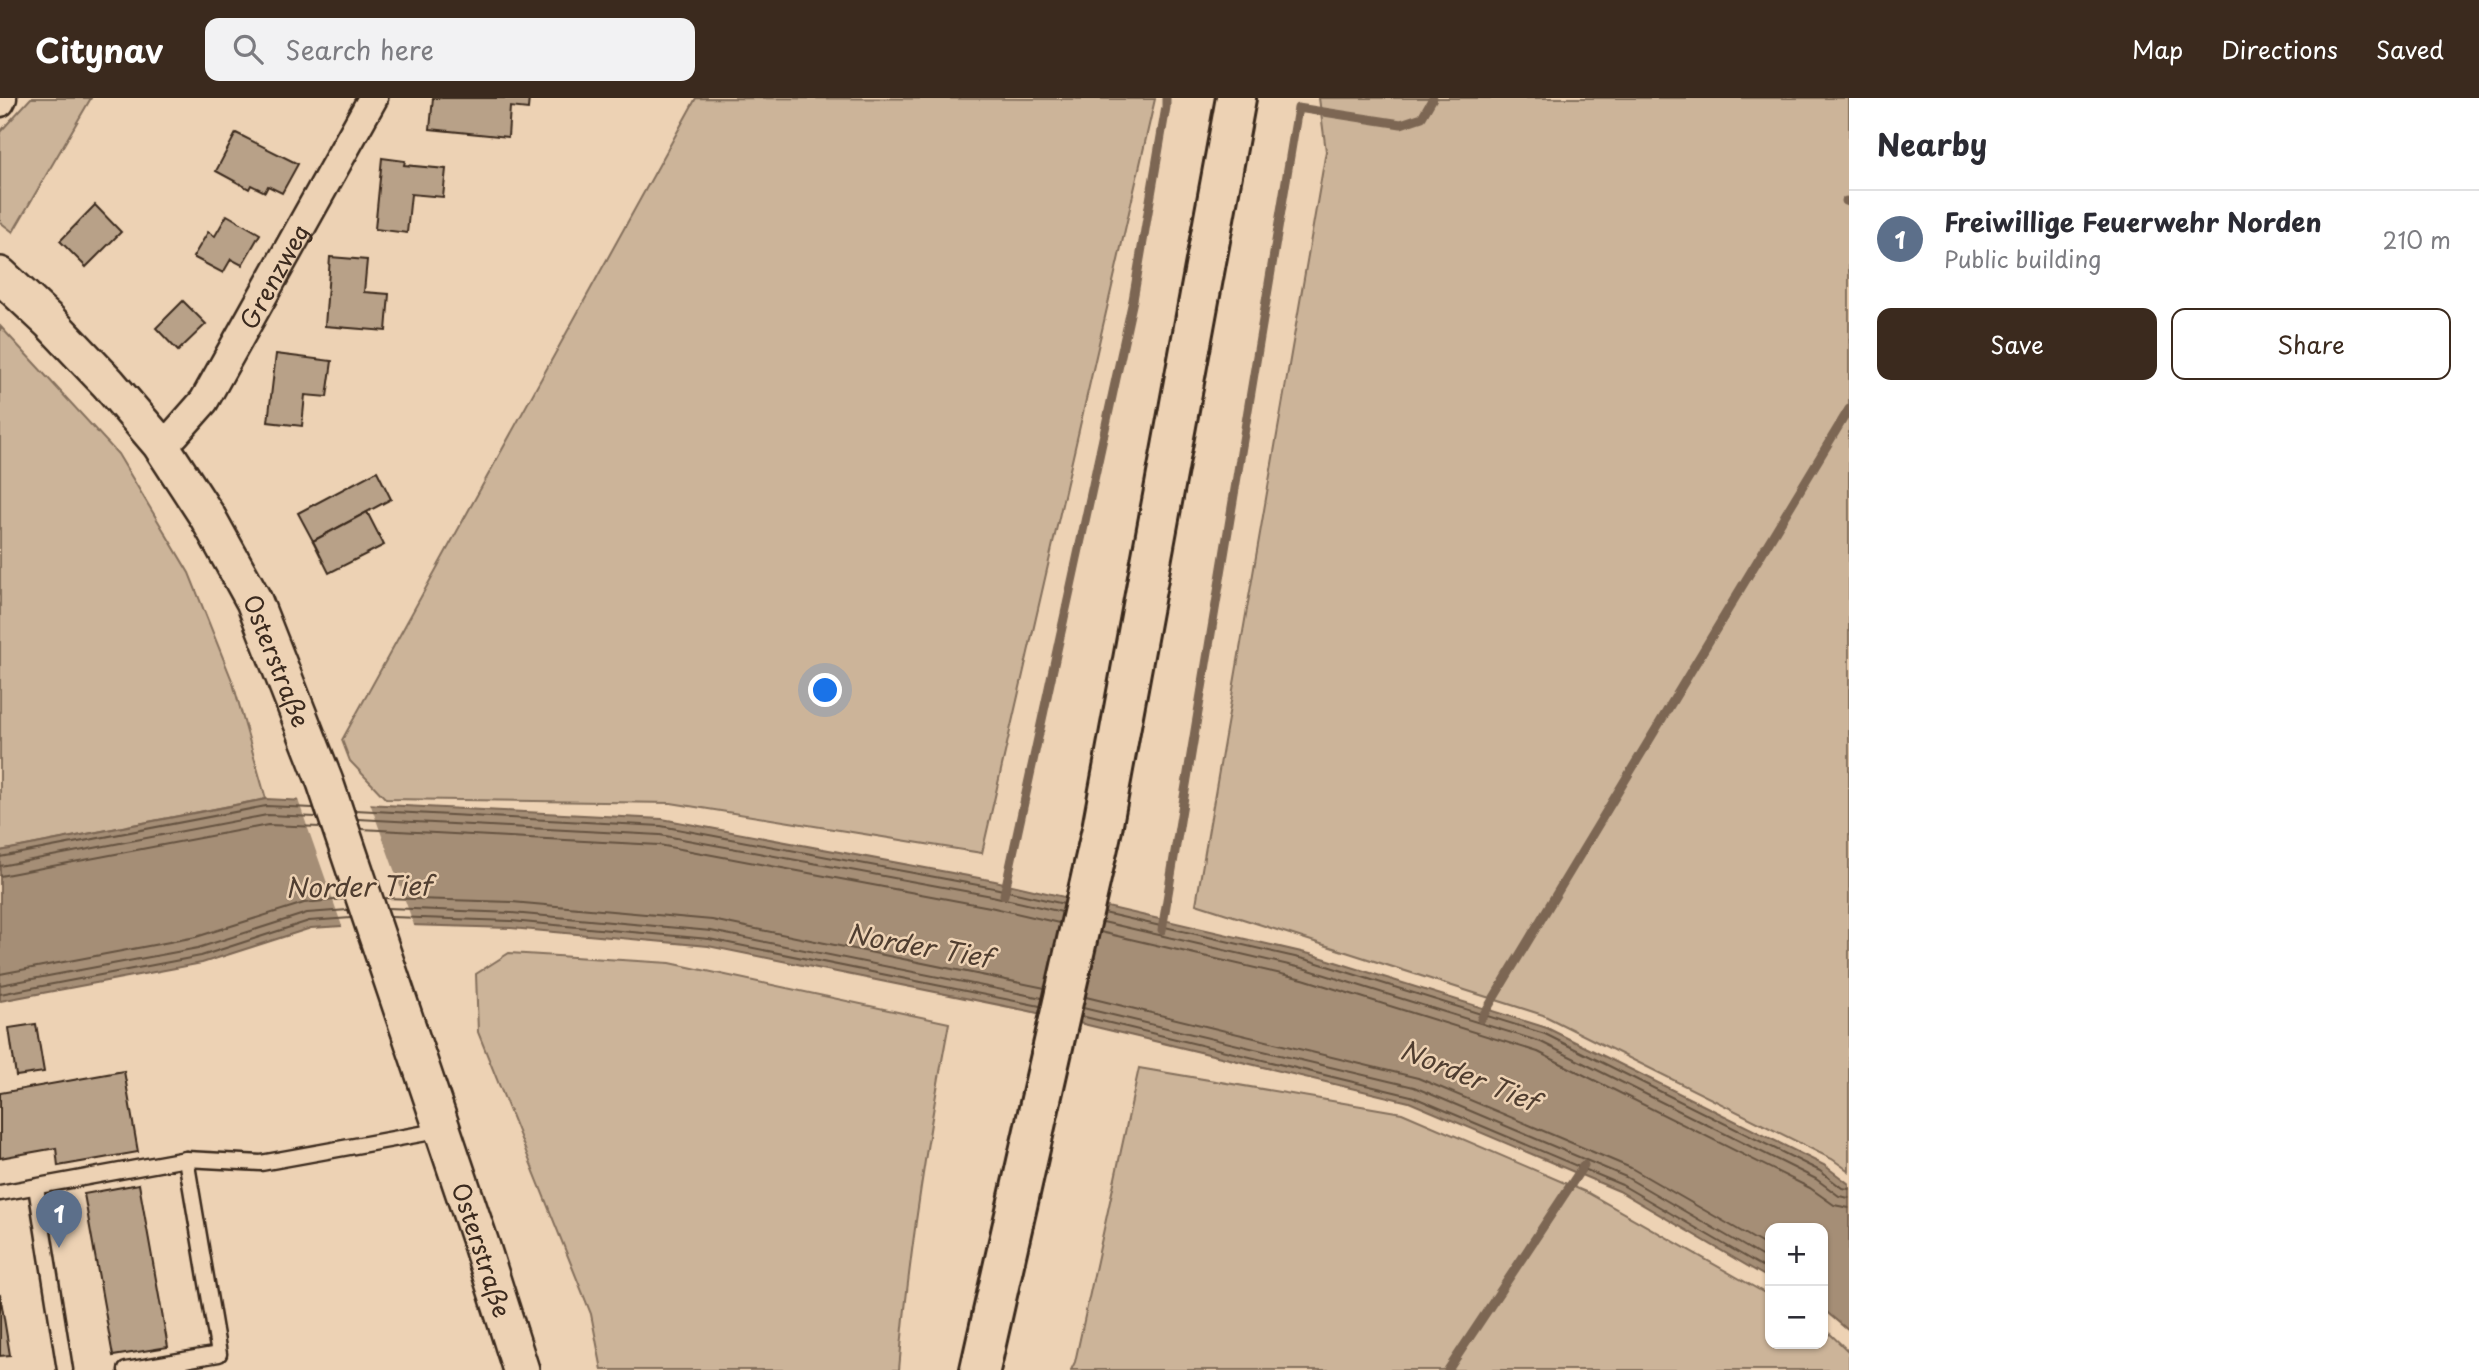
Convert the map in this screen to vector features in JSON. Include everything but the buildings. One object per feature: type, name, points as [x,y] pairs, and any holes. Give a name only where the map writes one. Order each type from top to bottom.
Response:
[{"type":"main road","points":[[980,1370],[1102,829],[1236,98]]},
{"type":"street","name":"Grenzweg","points":[[160,444],[175,434],[204,401],[373,98]]},
{"type":"street","name":"Osterstraße","points":[[0,275],[108,383],[160,444],[207,516],[254,601],[325,782],[521,1370]]},
{"type":"lane","points":[[0,1193],[186,1159],[261,1163],[440,1121]]},
{"type":"lane","points":[[126,1370],[219,1354],[186,1159]]},
{"type":"lane","points":[[36,1187],[65,1370]]},
{"type":"shaded area","points":[[31,98],[91,98],[13,232],[0,222],[0,132]]},
{"type":"shaded area","points":[[696,98],[1155,99],[982,853],[671,803],[386,799],[350,761],[342,740]]},
{"type":"shaded area","points":[[1319,98],[1849,98],[1849,1171],[1832,1159],[1543,1015],[1196,904],[1326,151]]},
{"type":"shaded area","points":[[0,326],[118,454],[189,573],[233,683],[266,799],[0,851]]},
{"type":"shaded area","points":[[509,953],[670,963],[949,1023],[919,1196],[899,1370],[602,1370],[591,1314],[478,1032],[476,974]]},
{"type":"shaded area","points":[[1139,1068],[1402,1113],[1588,1193],[1765,1293],[1765,1349],[1828,1349],[1828,1332],[1849,1352],[1849,1370],[1071,1370],[1075,1362]]},
{"type":"water","name":"Norder Tief","points":[[266,799],[662,819],[995,881],[1310,954],[1547,1028],[1824,1165],[1849,1184],[1849,1331],[1828,1313],[1828,1223],[1765,1223],[1765,1276],[1619,1191],[1409,1102],[1029,1011],[708,946],[511,928],[374,924],[311,928],[202,963],[0,1001],[0,851]]},
{"type":"pier","points":[[297,797],[369,800],[415,928],[343,929]]},
{"type":"waterway","points":[[1004,895],[1133,300],[1166,98]]},
{"type":"waterway","points":[[1162,930],[1298,108],[1401,124],[1422,117],[1433,98]]},
{"type":"waterway","points":[[1481,1019],[1849,409]]},
{"type":"waterway","points":[[1448,1370],[1584,1165]]},
{"type":"place","name":"Freiwillige Feuerwehr Norden","points":[[59,1248]]}]
